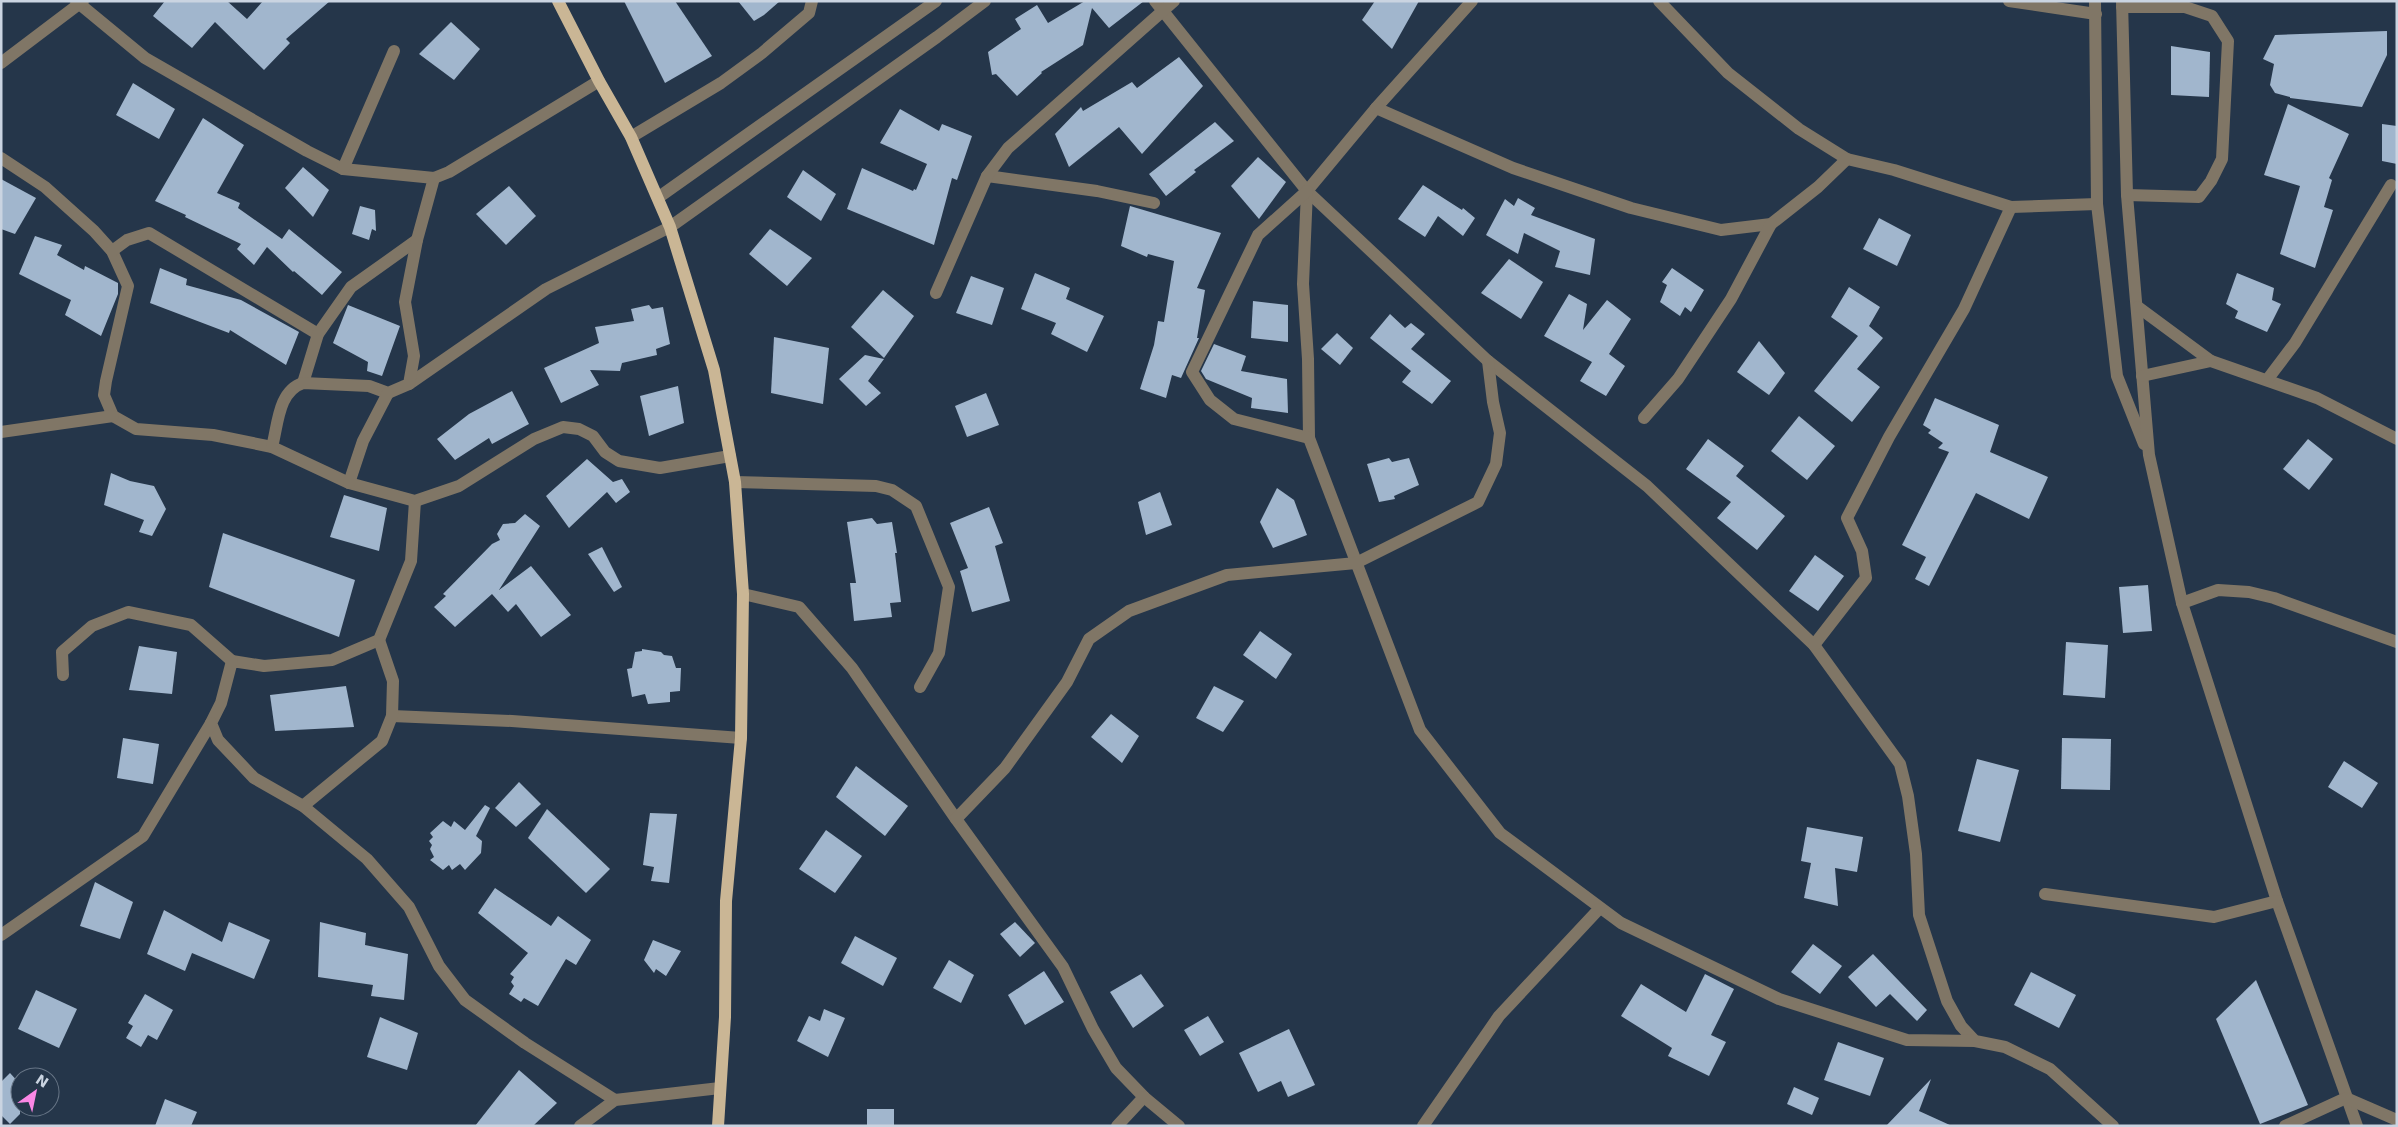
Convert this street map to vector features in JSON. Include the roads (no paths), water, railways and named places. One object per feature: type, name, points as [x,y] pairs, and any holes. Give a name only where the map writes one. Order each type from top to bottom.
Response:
[{"type":"main road","points":[[558,1],[599,81],[631,137],[670,227],[714,370],[735,482],[742,594],[741,738],[726,901],[725,1017],[718,1126]]},
{"type":"street","points":[[631,137],[721,83],[762,53],[809,13],[812,1]]},
{"type":"street","points":[[659,198],[936,1]]},
{"type":"street","points":[[349,483],[363,441],[388,393],[409,384],[546,288],[670,227],[937,37],[984,1]]},
{"type":"street","points":[[1155,1],[1307,190],[1488,361],[1647,486],[1814,645],[1900,764],[1908,796],[1916,854],[1919,915],[1947,1001],[1961,1026],[1975,1041]]},
{"type":"street","points":[[936,293],[987,176],[1008,148],[1164,12],[1174,1]]},
{"type":"street","points":[[1309,438],[1234,419],[1210,400],[1192,372],[1258,235],[1307,190],[1376,108],[1472,1]]},
{"type":"street","points":[[1659,1],[1728,73],[1799,129],[1847,160],[1894,170],[2010,207],[2097,204]]},
{"type":"street","points":[[2009,1],[2096,8],[2097,204],[2117,376],[2149,455]]},
{"type":"street","points":[[1,63],[80,2],[146,58],[307,151],[343,169],[434,178],[449,172],[599,81]]},
{"type":"street","points":[[2127,195],[2199,197],[2222,159],[2228,41],[2212,16],[2185,7],[2122,4],[2127,195],[2138,306],[2149,455],[2182,603],[2277,901],[2357,1126]]},
{"type":"street","points":[[343,169],[394,51]]},
{"type":"street","points":[[1376,108],[1513,168],[1631,208],[1721,230],[1772,224]]},
{"type":"street","points":[[1,158],[45,187],[70,208],[112,251],[128,286],[104,395],[113,416],[136,429],[213,435],[272,447],[349,483],[415,501],[459,486],[534,439],[563,427],[579,429],[593,436],[605,452],[619,461],[660,468],[730,456]]},
{"type":"street","points":[[1644,418],[1678,379],[1726,307],[1772,224],[1818,187],[1847,160]]},
{"type":"street","points":[[987,176],[1097,191],[1154,203]]},
{"type":"street","points":[[409,384],[414,356],[405,302],[416,240],[434,178]]},
{"type":"street","points":[[2267,380],[2295,343],[2391,185]]},
{"type":"street","points":[[1307,190],[1303,284],[1308,359],[1309,438],[1420,730],[1500,833],[1621,924],[1779,999],[1907,1040],[1975,1041],[2005,1047],[2050,1069],[2113,1126]]},
{"type":"street","points":[[1814,645],[1866,578],[1862,551],[1847,518],[1889,437],[1964,309],[2010,207]]},
{"type":"street","points":[[112,251],[126,240],[149,233],[318,334]]},
{"type":"street","points":[[303,383],[318,334],[351,287],[416,240]]},
{"type":"street","points":[[2138,306],[2211,361],[2317,398],[2397,439]]},
{"type":"street","points":[[956,819],[1005,768],[1067,682],[1089,639],[1129,611],[1227,575],[1356,563],[1478,502],[1496,464],[1500,433],[1492,402],[1488,361]]},
{"type":"street","points":[[2142,376],[2211,361]]},
{"type":"street","points":[[272,447],[283,401],[288,391],[303,383],[368,386],[388,393]]},
{"type":"street","points":[[1,432],[113,416]]},
{"type":"street","points":[[735,482],[876,486],[892,490],[916,506],[949,588],[939,652],[920,687]]},
{"type":"street","points":[[303,806],[382,741],[392,716],[393,681],[379,640],[411,561],[415,501]]},
{"type":"street","points":[[2182,603],[2218,590],[2248,592],[2274,598],[2397,642]]},
{"type":"street","points":[[742,594],[799,607],[852,668],[956,819],[1063,967],[1093,1029],[1116,1068],[1144,1097],[1179,1126]]},
{"type":"street","points":[[62,675],[62,652],[92,626],[128,612],[191,625],[232,660],[264,666],[332,660],[379,640]]},
{"type":"street","points":[[1,935],[143,836],[211,724],[221,703],[232,660]]},
{"type":"street","points":[[392,716],[512,720],[741,738]]},
{"type":"street","points":[[211,724],[218,740],[254,778],[303,806],[367,859],[409,907],[439,966],[465,1000],[525,1043],[614,1100]]},
{"type":"street","points":[[2045,894],[2214,917],[2277,901]]},
{"type":"street","points":[[1423,1126],[1499,1016],[1599,908]]},
{"type":"street","points":[[580,1126],[614,1100],[720,1088]]},
{"type":"street","points":[[1117,1126],[1144,1097]]},
{"type":"street","points":[[2285,1126],[2346,1098],[2397,1120]]}]
